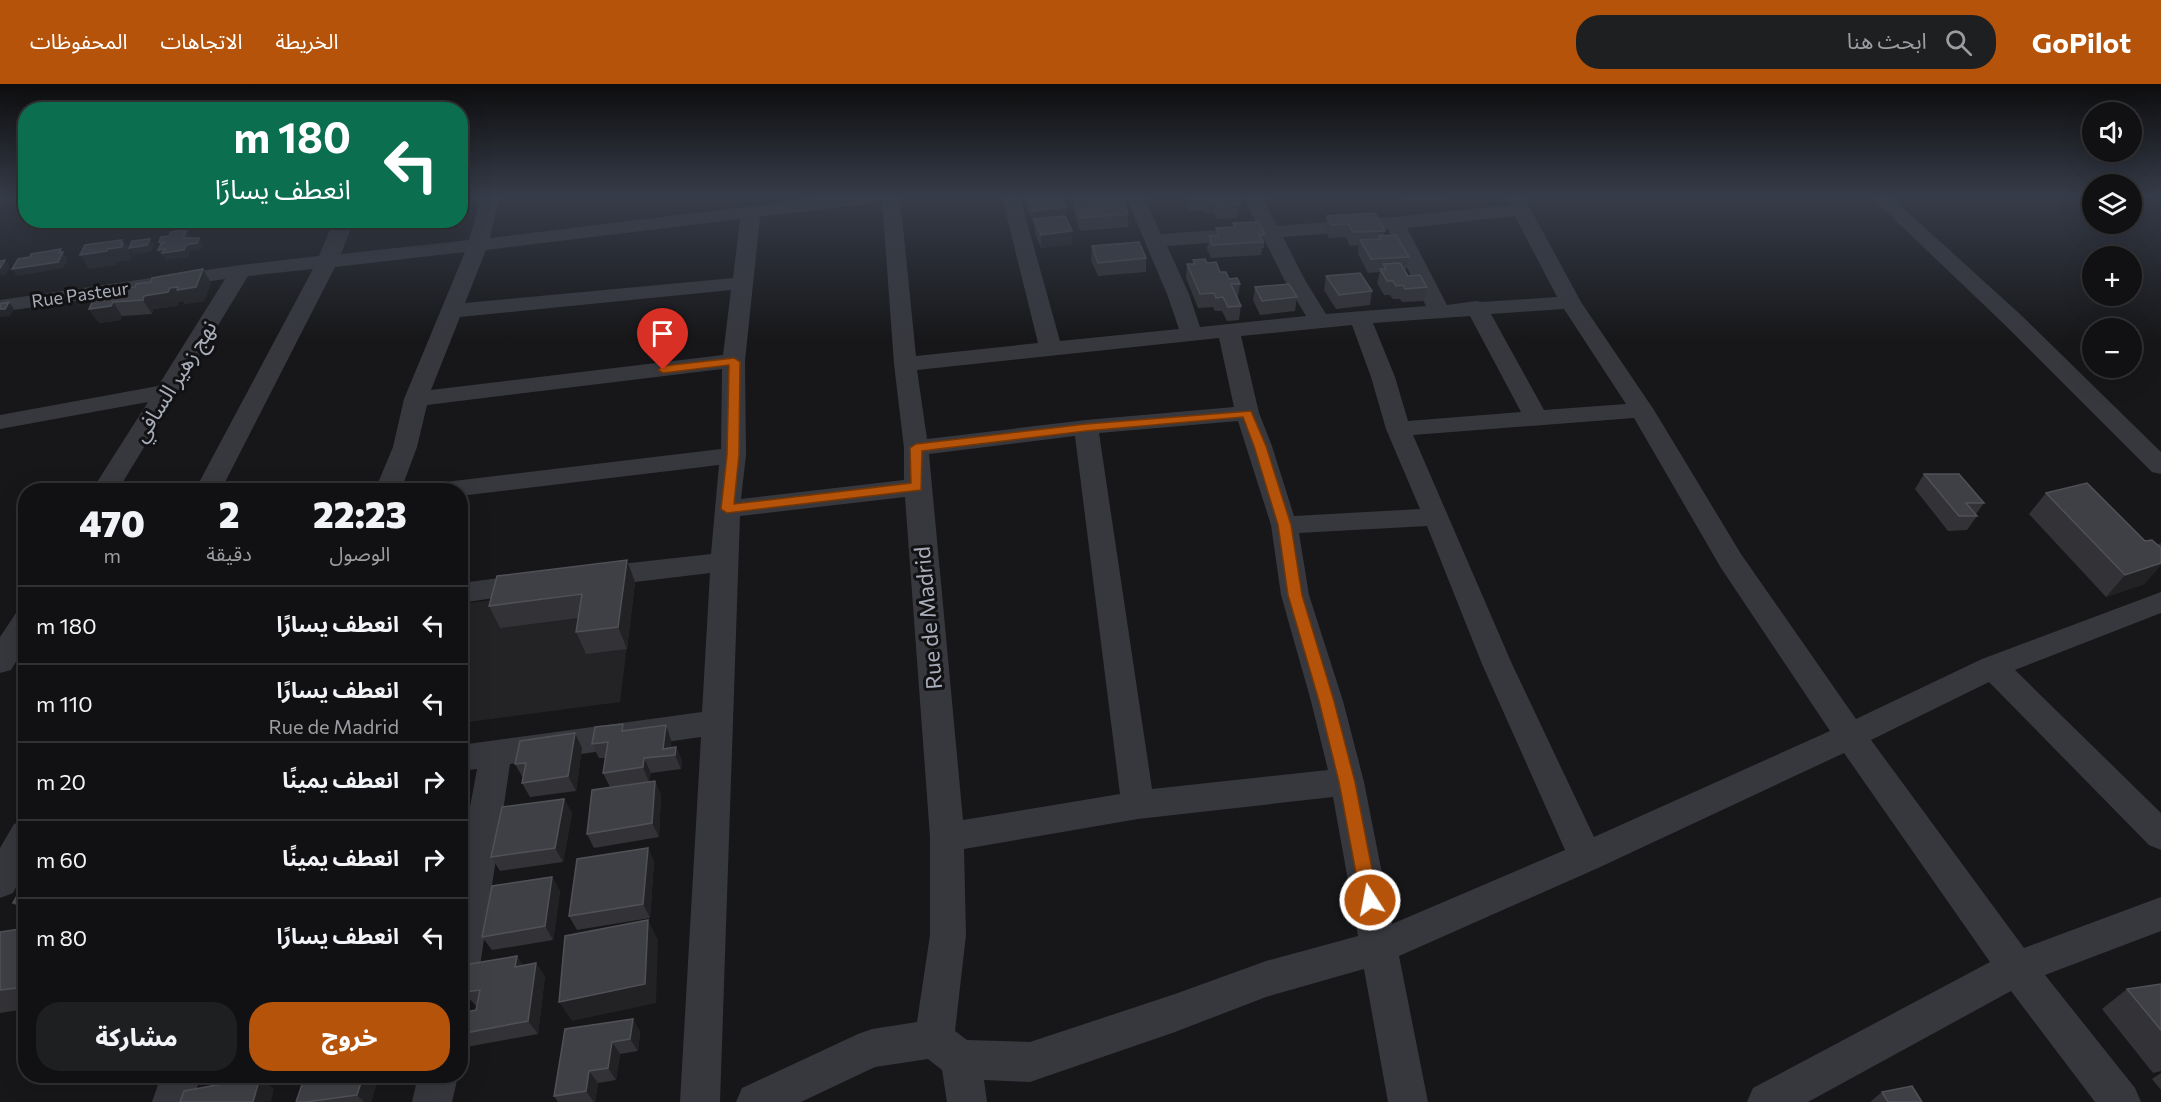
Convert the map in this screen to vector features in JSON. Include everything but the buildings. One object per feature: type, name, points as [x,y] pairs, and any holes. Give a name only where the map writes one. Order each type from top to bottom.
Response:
[{"type":"street","points":[[212,483],[334,245]]},
{"type":"street","points":[[391,483],[405,447],[416,399],[478,245]]},
{"type":"street","name":"Rue Pasteur","points":[[0,306],[241,271],[482,245]]},
{"type":"street","points":[[700,1102],[727,509],[733,455],[734,362],[747,245]]},
{"type":"street","name":"Rue de Madrid","points":[[895,245],[905,364],[916,448],[917,487],[947,837],[947,1049],[967,1102]]},
{"type":"street","points":[[1024,245],[1050,348]]},
{"type":"street","points":[[1155,245],[1178,294],[1192,335]]},
{"type":"street","points":[[1279,245],[1295,281],[1310,302],[1319,321]]},
{"type":"street","points":[[1406,245],[1439,311]]},
{"type":"street","points":[[1540,245],[1570,302],[1642,410],[1731,561],[1850,736],[2016,968],[2121,1102]]},
{"type":"street","points":[[1931,245],[2013,320],[2161,466]]},
{"type":"street","name":"نهج زهير السافي","points":[[109,483],[241,271]]},
{"type":"street","points":[[452,311],[742,283]]},
{"type":"street","points":[[905,364],[1319,321],[1476,307],[1570,302]]},
{"type":"street","points":[[1476,307],[1536,418]]},
{"type":"street","points":[[1360,318],[1383,377],[1398,429],[1497,664],[1586,857]]},
{"type":"street","points":[[1229,331],[1247,414],[1260,446],[1284,525],[1295,595],[1327,701],[1347,782],[1408,1102]]},
{"type":"street","points":[[416,399],[734,362]]},
{"type":"street","points":[[0,422],[168,391]]},
{"type":"street","points":[[1398,429],[1642,410]]},
{"type":"street","points":[[916,448],[1086,427],[1247,414]]},
{"type":"street","points":[[1086,427],[1138,805]]},
{"type":"street","points":[[468,487],[733,455]]},
{"type":"street","points":[[727,509],[917,487]]},
{"type":"street","points":[[1284,525],[1437,517]]},
{"type":"street","points":[[468,591],[725,562]]},
{"type":"street","points":[[756,1102],[872,1048],[947,1049],[1030,1062],[1164,1017],[1266,979],[1379,947],[1586,857],[1850,736],[1993,667],[2154,613]]},
{"type":"street","points":[[0,662],[18,633]]},
{"type":"street","points":[[1993,667],[2161,835]]},
{"type":"street","points":[[468,757],[717,722]]},
{"type":"street","points":[[468,923],[496,752]]},
{"type":"street","points":[[947,837],[1138,805],[1347,782]]},
{"type":"street","points":[[0,882],[18,849]]},
{"type":"street","points":[[1767,1102],[2016,968],[2161,913]]},
{"type":"street","points":[[172,1102],[179,1083]]},
{"type":"street","points":[[432,1102],[436,1083]]},
{"type":"shaded area","points":[[635,582],[620,702],[468,722],[468,603]]},
{"type":"route","points":[[663,370],[734,362],[733,455],[727,509],[917,487],[916,448],[1086,427],[1247,414],[1260,446],[1284,525],[1295,595],[1327,701],[1347,782],[1370,900]]}]
